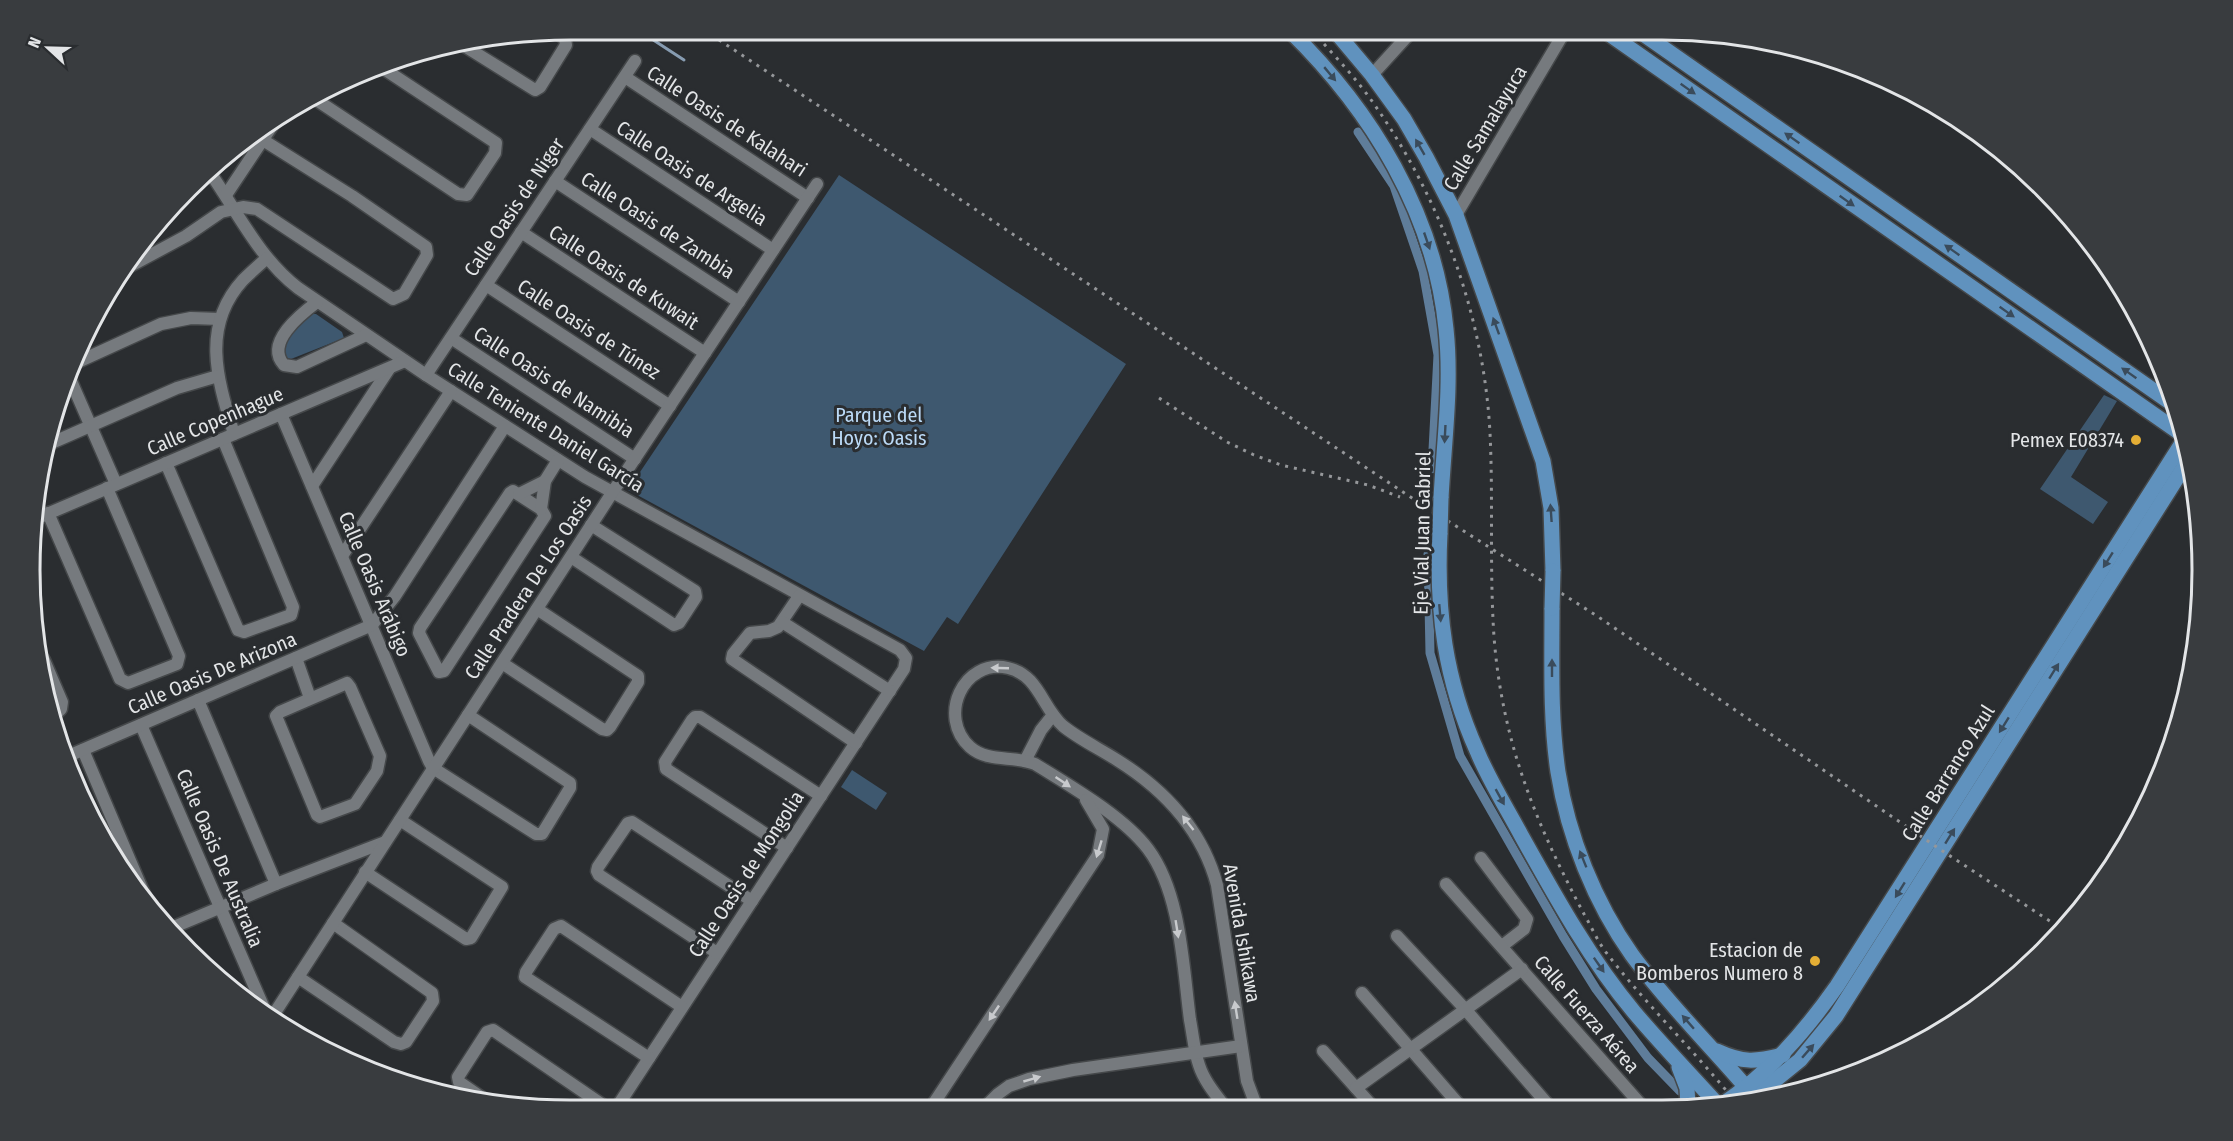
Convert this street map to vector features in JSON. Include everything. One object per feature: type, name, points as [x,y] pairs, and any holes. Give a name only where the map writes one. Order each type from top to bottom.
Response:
[{"type":"main road","name":"Eje Vial Juan Gabriel","points":[[1298,40],[1335,81],[1381,144],[1405,187],[1428,243],[1440,286],[1448,351],[1438,590],[1444,647],[1461,712],[1478,753],[1541,872],[1587,948],[1634,1011],[1712,1098]]},
{"type":"main road","points":[[1343,40],[1372,75],[1416,140],[1456,214],[1541,452],[1551,507],[1552,705],[1555,750],[1562,795],[1580,853],[1597,894],[1624,943],[1643,970],[1748,1093]]},
{"type":"main road","points":[[1618,40],[2172,427]]},
{"type":"main road","points":[[1652,40],[2163,397]]},
{"type":"main road","points":[[1659,69],[1670,53]]},
{"type":"main road","points":[[2151,412],[2171,436],[2174,447],[2172,459]]},
{"type":"main road","name":"Calle Barranco Azul","points":[[1756,1092],[1787,1061],[1858,955],[2178,450]]},
{"type":"main road","name":"Calle Barranco Azul","points":[[1787,1061],[1800,1060],[1836,1016],[2182,469]]},
{"type":"main road","points":[[2178,476],[2183,472]]},
{"type":"main road","points":[[2135,543],[2134,539],[2148,514],[2141,508]]},
{"type":"main road","points":[[1711,1048],[1731,1058],[1747,1061],[1787,1061],[1782,1086]]},
{"type":"main road","points":[[1676,1059],[1687,1088],[1688,1099]]},
{"type":"street","points":[[471,50],[528,88],[535,90],[540,87],[564,49],[565,40]]},
{"type":"street","points":[[1372,75],[1404,40]]},
{"type":"street","name":"Calle Samalayuca","points":[[1456,214],[1560,40]]},
{"type":"street","name":"Calle Oasis de Niger","points":[[426,375],[635,61]]},
{"type":"street","points":[[321,103],[458,194],[467,195],[495,153],[496,143],[390,73]]},
{"type":"street","name":"Calle Oasis de Kalahari","points":[[625,77],[808,198]]},
{"type":"street","name":"Calle Oasis de Argelia","points":[[590,129],[773,250]]},
{"type":"street","points":[[141,260],[186,236],[221,213],[248,206],[257,209],[393,299],[404,294],[427,255],[426,247],[263,139]]},
{"type":"street","points":[[226,195],[254,146]]},
{"type":"street","name":"Calle Teniente Daniel García","points":[[214,179],[267,258],[288,280],[317,302],[426,375],[612,493],[900,650],[906,658]]},
{"type":"street","name":"Calle Oasis de Zambia","points":[[555,181],[739,302]]},
{"type":"street","name":"Calle Pradera De Los Oasis","points":[[276,1011],[591,525],[817,184]]},
{"type":"street","name":"Calle Oasis de Kuwait","points":[[521,232],[705,353]]},
{"type":"street","points":[[166,463],[238,630],[241,632],[291,615],[293,612],[228,437],[215,350],[220,319],[236,290],[267,258]]},
{"type":"street","name":"Calle Oasis de Túnez","points":[[486,285],[670,406]]},
{"type":"street","points":[[317,302],[296,318],[283,335],[279,359],[284,365],[297,367],[366,335]]},
{"type":"street","points":[[85,359],[161,324],[191,318],[220,319]]},
{"type":"street","name":"Calle Oasis de Namibia","points":[[451,338],[635,459]]},
{"type":"street","name":"Calle Copenhague","points":[[44,515],[405,361]]},
{"type":"street","points":[[312,486],[390,368]]},
{"type":"street","points":[[57,440],[177,388],[218,376]]},
{"type":"street","points":[[44,515],[120,680],[128,683],[177,664],[179,660],[74,387]]},
{"type":"street","points":[[342,556],[451,391]]},
{"type":"street","name":"Calle Oasis Arábigo","points":[[281,414],[424,752],[433,768]]},
{"type":"street","points":[[372,625],[395,596],[505,426]]},
{"type":"street","points":[[541,509],[545,481],[558,460]]},
{"type":"street","points":[[519,494],[545,481]]},
{"type":"street","points":[[513,491],[519,494],[541,509],[545,516],[444,671],[439,672],[419,633],[420,628],[510,493],[513,491]]},
{"type":"street","points":[[571,557],[674,625],[679,623],[696,597],[695,591],[591,525]]},
{"type":"street","points":[[799,596],[774,630],[753,632],[747,635],[733,654],[734,661],[856,743]]},
{"type":"street","points":[[502,663],[605,730],[610,727],[638,682],[638,676],[537,609]]},
{"type":"street","points":[[782,622],[890,691]]},
{"type":"street","name":"Calle Oasis De Arizona","points":[[74,754],[372,625]]},
{"type":"street","points":[[296,658],[310,698]]},
{"type":"street","name":"Calle Oasis de Mongolia","points":[[622,1100],[890,691],[904,669],[906,658]]},
{"type":"street","name":"Avenida Ishikawa","points":[[1220,1100],[1205,1078],[1196,1053],[1176,918],[1167,883],[1158,864],[1136,835],[1084,796],[1035,764],[1025,760],[986,756],[970,747],[964,740],[955,719],[955,706],[964,683],[974,673],[992,667],[1018,671],[1033,682],[1053,716],[1063,726],[1153,785],[1194,831],[1207,854],[1217,885],[1247,1081],[1254,1100]]},
{"type":"street","points":[[52,679],[62,702],[60,711]]},
{"type":"street","points":[[342,684],[349,684],[380,756],[377,771],[355,804],[320,817],[316,815],[276,716],[310,698],[342,684]]},
{"type":"street","points":[[198,700],[276,884]]},
{"type":"street","points":[[433,768],[536,834],[540,835],[543,832],[570,788],[570,783],[468,715]]},
{"type":"street","points":[[1025,760],[1041,730],[1053,716]]},
{"type":"street","points":[[787,848],[666,769],[664,764],[692,720],[698,717],[821,796]]},
{"type":"street","name":"Calle Oasis De Australia","points":[[141,725],[260,1000]]},
{"type":"street","points":[[83,750],[135,871]]},
{"type":"street","points":[[936,1100],[1098,855],[1103,829],[1084,796]]},
{"type":"street","points":[[365,872],[466,939],[471,938],[502,887],[400,820]]},
{"type":"street","points":[[717,953],[599,875],[598,867],[628,823],[632,822],[752,900]]},
{"type":"street","points":[[177,926],[385,842]]},
{"type":"street","points":[[1481,858],[1527,919],[1524,929],[1502,946]]},
{"type":"street","name":"Calle Fuerza Aérea","points":[[1446,884],[1637,1100]]},
{"type":"street","points":[[298,977],[394,1042],[401,1044],[406,1042],[433,1001],[434,995],[429,990],[333,923]]},
{"type":"street","points":[[649,1058],[525,976],[526,972],[554,929],[561,926],[682,1007]]},
{"type":"street","points":[[1397,936],[1466,1009],[1544,1100]]},
{"type":"street","points":[[1356,1088],[1521,969]]},
{"type":"street","points":[[1362,993],[1455,1100]]},
{"type":"street","points":[[473,1091],[458,1080],[487,1032],[491,1030],[496,1031],[596,1100]]},
{"type":"street","points":[[992,1100],[1009,1086],[1029,1079],[1073,1070],[1241,1046]]},
{"type":"street","points":[[1323,1051],[1367,1100]]},
{"type":"green space","name":"Parque del Hoyo: Oasis","points":[[839,175],[1126,364],[958,624],[947,617],[924,651],[628,490]]},
{"type":"green space","points":[[309,314],[316,314],[342,332],[344,338],[291,359],[285,358],[288,339]]},
{"type":"green space","points":[[2104,395],[2117,401],[2071,477],[2108,502],[2093,524],[2040,489]]},
{"type":"green space","points":[[852,770],[887,793],[876,810],[841,787]]},
{"type":"waterway","points":[[653,40],[684,60]]},
{"type":"waterway","points":[[1358,132],[1394,186],[1423,271],[1438,355],[1432,469]]},
{"type":"waterway","points":[[1428,554],[1430,653],[1460,756],[1596,989],[1648,1058],[1680,1091]]},
{"type":"railway","points":[[719,40],[1412,498],[1597,616],[1941,850],[2056,925]]},
{"type":"railway","points":[[1320,40],[1374,104],[1420,179],[1439,219],[1468,303],[1479,346],[1490,433],[1492,596],[1496,658],[1510,735],[1534,809],[1566,880],[1605,951],[1730,1096]]},
{"type":"railway","points":[[1159,398],[1227,442],[1254,455],[1281,465],[1368,485],[1400,497]]},
{"type":"place","name":"Pemex E08374","points":[[2136,440]]},
{"type":"place","name":"Estacion de Bomberos Numero 8","points":[[1815,961]]}]
